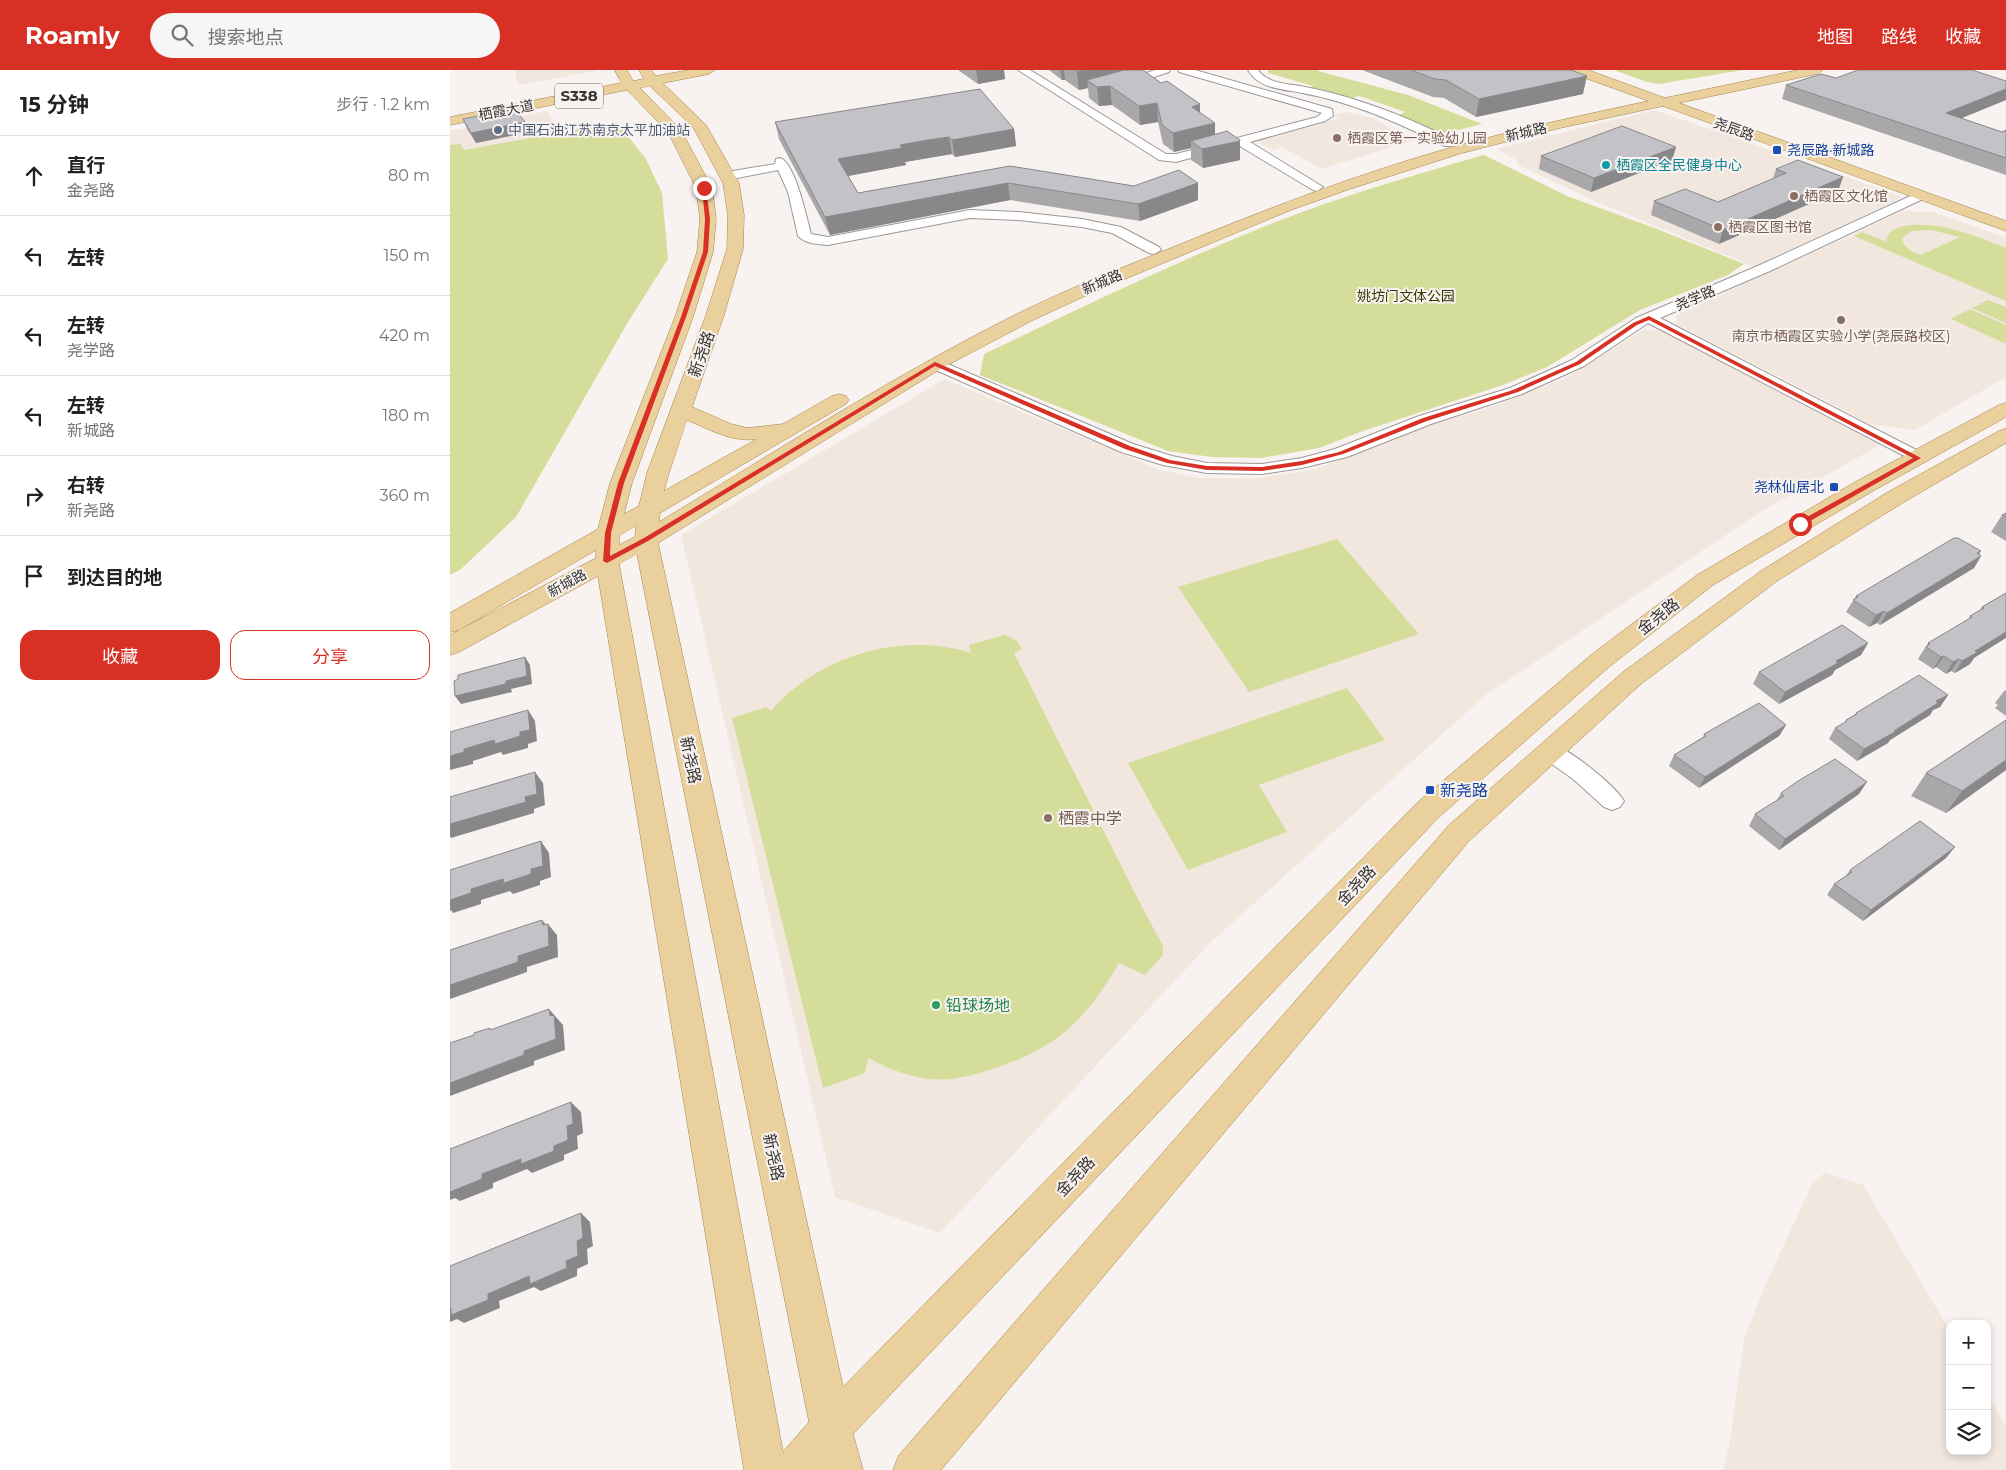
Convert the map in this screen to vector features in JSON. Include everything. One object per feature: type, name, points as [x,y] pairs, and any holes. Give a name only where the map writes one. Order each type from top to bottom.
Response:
[{"type":"main road","name":"栖霞大道","points":[[450,113],[642,76],[709,70]]},
{"type":"main road","name":"尧辰路","points":[[1576,70],[1661,97],[2006,216]]},
{"type":"main road","name":"尧辰路","points":[[1599,70],[1661,97],[1919,196],[2006,226]]},
{"type":"main road","name":"新城路","points":[[450,646],[646,540],[935,364],[1021,319],[1090,287],[1285,207],[1328,192],[1499,138],[1777,70]]},
{"type":"main road","name":"新城路","points":[[893,369],[958,333],[1029,298],[1317,187],[1450,143],[1534,120],[1817,70]]},
{"type":"main road","name":"栖霞大道","points":[[450,121],[642,76]]},
{"type":"main road","name":"新尧路","points":[[642,76],[698,125],[731,183],[736,215],[735,250],[715,315],[658,473],[649,510],[646,540],[831,1428],[842,1470]]},
{"type":"main road","name":"新尧路","points":[[642,76],[674,130],[704,188],[708,219],[706,252],[684,317],[621,483],[608,533],[607,561],[765,1470]]},
{"type":"main road","name":"新城路","points":[[450,624],[850,394]]},
{"type":"main road","name":"金尧路","points":[[795,1470],[831,1428],[1428,810],[1600,661],[1705,580],[1865,486],[2006,409]]},
{"type":"main road","points":[[681,410],[725,429],[748,434],[791,428]]},
{"type":"main road","points":[[914,1470],[1458,834],[1632,678],[1769,576],[1896,497],[2006,435]]},
{"type":"street","points":[[1023,70],[1163,157],[1176,158],[1327,116],[1328,111],[1182,70]]},
{"type":"street","points":[[1110,88],[1165,70]]},
{"type":"street","points":[[1253,70],[1257,77],[1265,82],[1328,95],[1383,112],[1450,143]]},
{"type":"street","points":[[1068,98],[1085,94]]},
{"type":"street","points":[[1240,141],[1317,187]]},
{"type":"street","points":[[724,171],[780,162],[794,192],[805,236],[814,240],[828,241],[970,214],[1019,216],[1082,223],[1116,230],[1154,250]]},
{"type":"street","name":"尧学路","points":[[935,364],[1127,448],[1169,461],[1207,468],[1262,469],[1302,463],[1341,453],[1425,420],[1516,391],[1578,363],[1635,324],[1765,268],[1919,196]]},
{"type":"street","points":[[1649,318],[1918,458]]},
{"type":"street","points":[[1550,751],[1581,773],[1612,800]]},
{"type":"shaded area","points":[[515,70],[596,70],[596,71],[518,85]]},
{"type":"shaded area","points":[[1654,110],[1903,197],[1755,267],[1597,202],[1518,165],[1517,160],[1497,149]]},
{"type":"shaded area","points":[[547,111],[561,132],[463,150],[460,144],[450,145],[450,131]]},
{"type":"shaded area","name":"栖霞区第一实验幼儿园","points":[[1346,112],[1373,118],[1412,141],[1321,169],[1282,147],[1273,150],[1255,141],[1340,118],[1334,115]]},
{"type":"shaded area","name":"南京市栖霞区实验小学(尧辰路校区)","points":[[1903,211],[1934,212],[2006,238],[2006,377],[1915,430],[1872,425],[1676,324],[1677,315]]},
{"type":"shaded area","name":"栖霞中学","points":[[1643,330],[1663,330],[1880,445],[1762,511],[1487,694],[1210,943],[940,1233],[835,1197],[681,535],[945,379],[1160,470],[1201,478],[1258,478],[1316,469],[1420,427],[1483,410],[1566,378]]},
{"type":"shaded area","points":[[1825,1173],[1863,1185],[1946,1324],[1946,1455],[1991,1455],[1991,1401],[2006,1426],[2006,1470],[1723,1470],[1730,1441],[1744,1339],[1768,1279],[1813,1182]]},
{"type":"green space","points":[[1268,70],[1319,70],[1408,95],[1482,124],[1439,135],[1398,116],[1405,112],[1359,96],[1351,99],[1308,89],[1313,86],[1268,73]]},
{"type":"green space","points":[[1614,70],[1743,70],[1659,84],[1647,82]]},
{"type":"green space","points":[[617,122],[646,159],[662,193],[668,259],[628,322],[516,517],[460,570],[450,575],[450,145],[460,144],[464,150]]},
{"type":"green space","name":"姚坊门文体公园","points":[[1484,155],[1567,196],[1744,264],[1728,275],[1640,310],[1547,367],[1503,385],[1363,431],[1319,448],[1261,458],[1212,457],[1168,451],[980,375],[984,354],[1196,255],[1321,205]]},
{"type":"green space","points":[[1907,225],[1948,228],[2006,248],[2006,301],[1854,236],[1862,232],[1887,242],[1887,238],[1892,231]],"holes":[[[1932,230],[1960,237],[1921,255],[1906,247],[1902,238],[1912,231]]]},
{"type":"green space","points":[[1988,300],[2006,307],[2006,323],[1972,308]]},
{"type":"green space","points":[[1970,309],[2006,325],[2006,342],[2004,343],[1951,319]]},
{"type":"green space","points":[[1337,539],[1419,634],[1249,692],[1178,587]]},
{"type":"green space","points":[[1005,635],[1016,640],[1022,649],[1014,653],[1163,946],[1163,955],[1145,975],[1119,963],[1094,1001],[1067,1030],[1052,1042],[1014,1061],[957,1078],[930,1079],[907,1074],[868,1058],[865,1073],[823,1088],[732,718],[766,707],[771,711],[790,692],[812,676],[836,663],[862,653],[889,647],[917,645],[944,647],[971,653],[969,645]]},
{"type":"green space","points":[[1347,688],[1385,740],[1259,785],[1287,832],[1188,870],[1128,763]]},
{"type":"building","points":[[1124,70],[1143,70],[1161,83],[1167,81],[1200,104],[1192,107],[1215,123],[1173,133],[1162,125],[1157,103],[1139,106],[1110,86],[1097,87],[1087,80]]},
{"type":"building","points":[[1411,70],[1571,70],[1587,76],[1479,99],[1446,80],[1435,79]]},
{"type":"building","points":[[1858,70],[1972,70],[2006,81],[2006,89],[1946,113],[2002,132],[2006,130],[2006,158],[1786,85],[1821,74],[1836,78]]},
{"type":"building","points":[[980,89],[1014,129],[952,140],[949,137],[928,140],[900,145],[902,148],[838,159],[858,193],[1010,166],[1134,186],[1179,170],[1198,183],[1138,204],[1008,183],[825,217],[775,122]]},
{"type":"building","points":[[515,109],[525,122],[471,133],[463,119]]},
{"type":"building","points":[[1622,126],[1676,147],[1594,178],[1541,156]]},
{"type":"building","points":[[1227,131],[1240,141],[1202,149],[1191,141]]},
{"type":"building","points":[[1798,160],[1843,177],[1723,230],[1654,201],[1685,189],[1718,202],[1786,173],[1776,169]]},
{"type":"building","points":[[1954,538],[1958,538],[1981,551],[1977,553],[1981,556],[1887,613],[1884,611],[1876,615],[1853,600],[1858,597],[1856,596]]},
{"type":"building","points":[[2006,593],[2006,632],[1975,651],[1978,652],[1962,661],[1959,659],[1953,662],[1926,647],[1930,644],[1928,643],[1972,617],[1970,616],[1984,608],[1982,607]]},
{"type":"building","points":[[1842,625],[1868,643],[1836,661],[1838,663],[1785,692],[1759,672]]},
{"type":"building","points":[[525,657],[527,676],[506,681],[506,684],[455,696],[454,681],[458,679],[458,675]]},
{"type":"building","points":[[1919,675],[1948,695],[1936,701],[1938,703],[1895,732],[1864,749],[1835,728],[1856,713]]},
{"type":"building","points":[[1759,703],[1786,725],[1705,777],[1674,755],[1706,736],[1704,734]]},
{"type":"building","points":[[528,710],[530,730],[520,732],[520,736],[495,744],[494,740],[464,749],[464,752],[450,756],[450,732]]},
{"type":"building","points":[[2006,720],[2006,760],[1962,791],[1926,773]]},
{"type":"building","points":[[1835,759],[1867,782],[1785,839],[1755,814],[1784,796],[1781,793],[1798,781]]},
{"type":"building","points":[[535,772],[537,794],[525,797],[526,802],[450,824],[450,797]]},
{"type":"building","points":[[1920,821],[1955,847],[1871,910],[1834,884],[1852,872],[1850,870]]},
{"type":"building","points":[[541,841],[543,866],[531,869],[531,874],[504,883],[503,879],[471,889],[471,893],[450,900],[450,870]]},
{"type":"building","points":[[542,920],[543,925],[548,924],[549,946],[518,956],[518,962],[450,985],[450,950]]},
{"type":"building","points":[[549,1009],[550,1016],[554,1015],[556,1039],[524,1051],[524,1055],[450,1083],[450,1043],[474,1035],[474,1033],[490,1028],[490,1030]]},
{"type":"building","points":[[571,1102],[573,1124],[567,1126],[568,1140],[554,1146],[554,1151],[521,1164],[521,1159],[482,1174],[482,1179],[450,1192],[450,1149]]},
{"type":"building","points":[[581,1213],[583,1238],[577,1241],[578,1256],[566,1261],[567,1268],[530,1284],[529,1276],[488,1294],[488,1300],[451,1315],[450,1266]]},
{"type":"place","name":"中国石油江苏南京太平加油站","points":[[498,130]]},
{"type":"place","name":"栖霞区第一实验幼儿园","points":[[1337,138]]},
{"type":"place","name":"尧辰路·新城路","points":[[1777,150]]},
{"type":"place","name":"栖霞区全民健身中心","points":[[1606,165]]},
{"type":"place","name":"栖霞区文化馆","points":[[1794,196]]},
{"type":"place","name":"栖霞区图书馆","points":[[1718,227]]},
{"type":"place","name":"南京市栖霞区实验小学(尧辰路校区)","points":[[1841,320]]},
{"type":"place","name":"尧林仙居北","points":[[1834,487]]},
{"type":"place","name":"新尧路","points":[[1430,790]]},
{"type":"place","name":"栖霞中学","points":[[1048,818]]},
{"type":"place","name":"铅球场地","points":[[936,1005]]},
{"type":"route","points":[[704,188],[708,219],[706,252],[684,317],[621,483],[608,533],[607,561],[646,540],[703,503],[935,364],[1127,448],[1169,461],[1207,468],[1262,469],[1302,463],[1341,453],[1425,420],[1516,391],[1578,363],[1635,324],[1649,318],[1918,458],[1800,524]]}]
